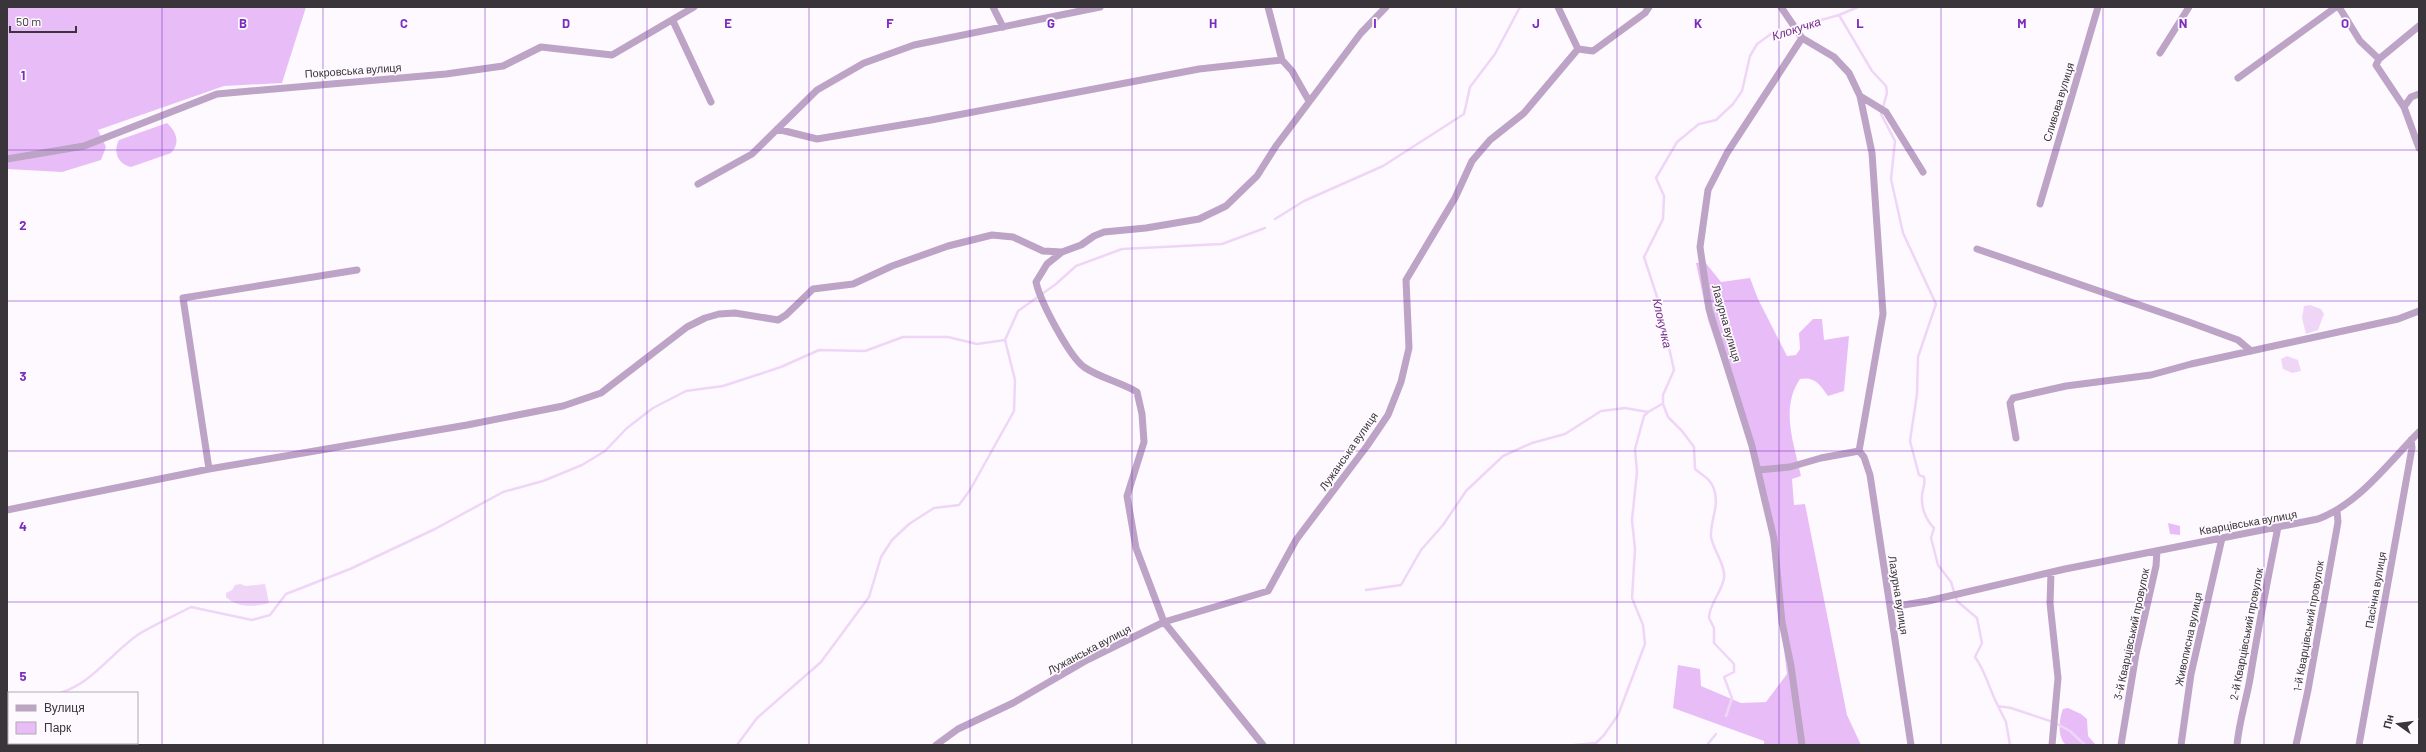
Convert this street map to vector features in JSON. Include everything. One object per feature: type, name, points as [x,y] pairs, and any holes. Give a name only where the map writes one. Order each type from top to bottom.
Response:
[{"type":"street","name":"Покровська вулиця","points":[[7,159],[84,146],[217,94],[454,73],[503,66],[541,47],[612,55],[673,21],[694,7]]},
{"type":"street","points":[[993,7],[1003,27]]},
{"type":"street","points":[[698,184],[752,154],[817,90],[864,63],[914,45],[1100,7]]},
{"type":"street","points":[[1268,7],[1282,60],[1292,71],[1309,101]]},
{"type":"street","points":[[1263,745],[1218,693],[1164,622],[1136,548],[1127,496],[1144,442],[1142,414],[1137,392],[1083,366],[1055,326],[1039,295],[1036,282],[1047,264],[1062,252],[1081,245],[1094,236],[1104,232],[1146,228],[1199,219],[1226,206],[1257,176],[1309,101],[1361,33],[1386,7]]},
{"type":"street","points":[[1558,7],[1578,49],[1593,51],[1645,13],[1649,7]]},
{"type":"street","points":[[1758,470],[1790,467],[1821,458],[1859,451],[1883,314],[1872,152],[1860,96],[1849,73],[1834,57],[1802,38],[1782,7]]},
{"type":"street","name":"Сливова вулиця","points":[[2040,204],[2098,7]]},
{"type":"street","points":[[2160,53],[2189,7]]},
{"type":"street","points":[[2238,78],[2336,7]]},
{"type":"street","points":[[2339,7],[2360,41],[2379,59]]},
{"type":"street","points":[[673,21],[711,102]]},
{"type":"street","points":[[2419,26],[2379,59],[2376,65],[2378,71],[2404,107],[2419,148]]},
{"type":"street","name":"Лазурна вулиця","points":[[1802,38],[1727,153],[1708,190],[1701,235],[1702,272],[1708,305],[1758,470],[1776,552],[1782,622],[1791,666],[1802,745]]},
{"type":"street","name":"Лужанська вулиця","points":[[936,745],[958,729],[1013,703],[1087,660],[1164,622],[1268,591],[1296,540],[1367,446],[1388,415],[1402,382],[1409,352],[1410,334],[1406,280],[1455,198],[1472,160],[1490,140],[1524,114],[1578,49]]},
{"type":"street","points":[[777,129],[817,139],[931,120],[1199,69],[1282,60]]},
{"type":"street","points":[[2404,107],[2411,97],[2419,94]]},
{"type":"street","points":[[1860,96],[1883,109],[1922,172]]},
{"type":"street","points":[[7,510],[210,469],[467,426],[563,406],[601,393],[687,327],[705,318],[718,314],[735,313],[778,320],[786,315],[813,289],[853,284],[892,266],[948,246],[992,235],[1013,237],[1043,251],[1062,252]]},
{"type":"street","points":[[1977,249],[2238,340],[2251,351]]},
{"type":"street","points":[[210,469],[183,298],[357,270]]},
{"type":"street","points":[[2016,438],[2010,402],[2013,398],[2066,386],[2152,375],[2251,351],[2398,319],[2419,311]]},
{"type":"street","name":"Кварцівська вулиця","points":[[1891,607],[2157,551],[2314,521],[2337,511],[2355,496],[2419,432]]},
{"type":"street","name":"Пасічна вулиця","points":[[2360,745],[2412,448],[2411,440]]},
{"type":"street","name":"Лазурна вулиця","points":[[1859,451],[1864,457],[1870,475],[1876,524],[1891,607],[1911,745]]},
{"type":"street","name":"1-й Кварцівський провулок","points":[[2296,745],[2338,522],[2337,511]]},
{"type":"street","name":"2-й Кварцівський провулок","points":[[2237,745],[2240,714],[2249,681],[2256,635],[2278,527]]},
{"type":"street","name":"Живописна вулиця","points":[[2181,745],[2191,674],[2222,538]]},
{"type":"street","name":"3-й Кварцівський провулок","points":[[2121,745],[2136,654],[2156,566],[2157,551]]},
{"type":"street","points":[[2051,573],[2050,603],[2058,678],[2056,714],[2052,745]]},
{"type":"green space","points":[[7,7],[306,7],[282,83],[224,86],[98,130],[106,147],[101,160],[62,172],[7,169]]},
{"type":"green space","points":[[167,123],[175,133],[177,141],[171,153],[131,167],[119,160],[116,153],[116,148],[119,140]]},
{"type":"green space","points":[[1705,262],[1721,282],[1750,278],[1758,299],[1787,356],[1796,355],[1800,349],[1799,333],[1813,319],[1822,319],[1824,340],[1849,336],[1844,391],[1828,396],[1817,382],[1805,378],[1800,379],[1794,390],[1791,402],[1790,426],[1801,476],[1792,479],[1794,505],[1805,504],[1847,715],[1861,745],[1764,745],[1764,741],[1673,708],[1678,665],[1700,669],[1701,686],[1741,703],[1766,702],[1787,674],[1767,513],[1751,446],[1708,320],[1696,263]]},
{"type":"green space","points":[[2168,523],[2180,526],[2180,535],[2170,534]]},
{"type":"green space","points":[[2068,708],[2081,714],[2087,719],[2088,736],[2096,745],[2066,745],[2063,742],[2060,733],[2061,718],[2063,709]]},
{"type":"shaded area","points":[[2310,305],[2321,309],[2324,314],[2318,330],[2306,334],[2302,318],[2304,306]]},
{"type":"shaded area","points":[[2287,356],[2298,360],[2301,371],[2292,373],[2283,369],[2281,359]]},
{"type":"shaded area","points":[[240,584],[246,586],[265,584],[269,603],[246,606],[230,601],[226,597],[226,593],[232,590],[235,585]]},
{"type":"waterway","points":[[1275,219],[1304,201],[1383,166],[1464,114],[1470,87],[1495,54],[1520,7]]},
{"type":"waterway","name":"Клокучка","points":[[1726,716],[1732,698],[1724,677],[1734,672],[1734,664],[1714,643],[1714,628],[1709,618],[1711,608],[1721,588],[1724,578],[1723,568],[1711,537],[1716,495],[1710,482],[1695,469],[1694,447],[1682,431],[1668,417],[1663,404],[1663,395],[1674,370],[1659,303],[1644,257],[1663,219],[1664,196],[1656,178],[1677,142],[1699,124],[1716,120],[1733,104],[1742,91],[1750,56],[1757,44],[1771,34],[1839,15],[1858,7]]},
{"type":"waterway","points":[[1839,15],[1872,71],[1886,86],[1887,93],[1881,114],[1895,141],[1891,179],[1903,233],[1936,304],[1918,357],[1917,394],[1910,441],[1919,475],[1924,477],[1925,482],[1922,505],[1926,518],[1934,528],[1931,538],[1938,565],[1951,582],[1957,601],[1977,618],[1982,643],[1975,657],[1982,669],[1998,706],[2011,708],[2053,722]]},
{"type":"waterway","points":[[737,745],[757,718],[821,662],[869,597],[881,557],[892,540],[909,524],[934,508],[959,505],[970,490],[1014,411],[1015,380],[1005,340],[1018,311],[1056,284],[1076,266],[1122,249],[1222,244],[1265,228]]},
{"type":"waterway","points":[[62,692],[72,688],[92,675],[129,641],[139,634],[191,607],[252,620],[270,615],[286,594],[350,569],[435,529],[503,492],[543,481],[582,465],[605,451],[627,428],[653,408],[686,391],[723,386],[781,367],[819,350],[865,351],[903,337],[948,337],[977,344],[1005,340]]},
{"type":"waterway","points":[[1366,590],[1401,585],[1421,550],[1443,525],[1466,491],[1503,456],[1532,443],[1565,434],[1601,411],[1625,408],[1648,412],[1662,404]]},
{"type":"waterway","points":[[1574,745],[1596,743],[1604,735],[1618,715],[1645,644],[1643,625],[1632,598],[1635,549],[1632,520],[1637,472],[1635,449],[1644,416],[1648,412]]},
{"type":"waterway","points":[[1998,706],[2006,722],[2010,745]]},
{"type":"waterway","points":[[2057,724],[2070,731],[2085,745]]},
{"type":"waterway","name":"Клокучка","points":[[1707,745],[1716,734]]}]
